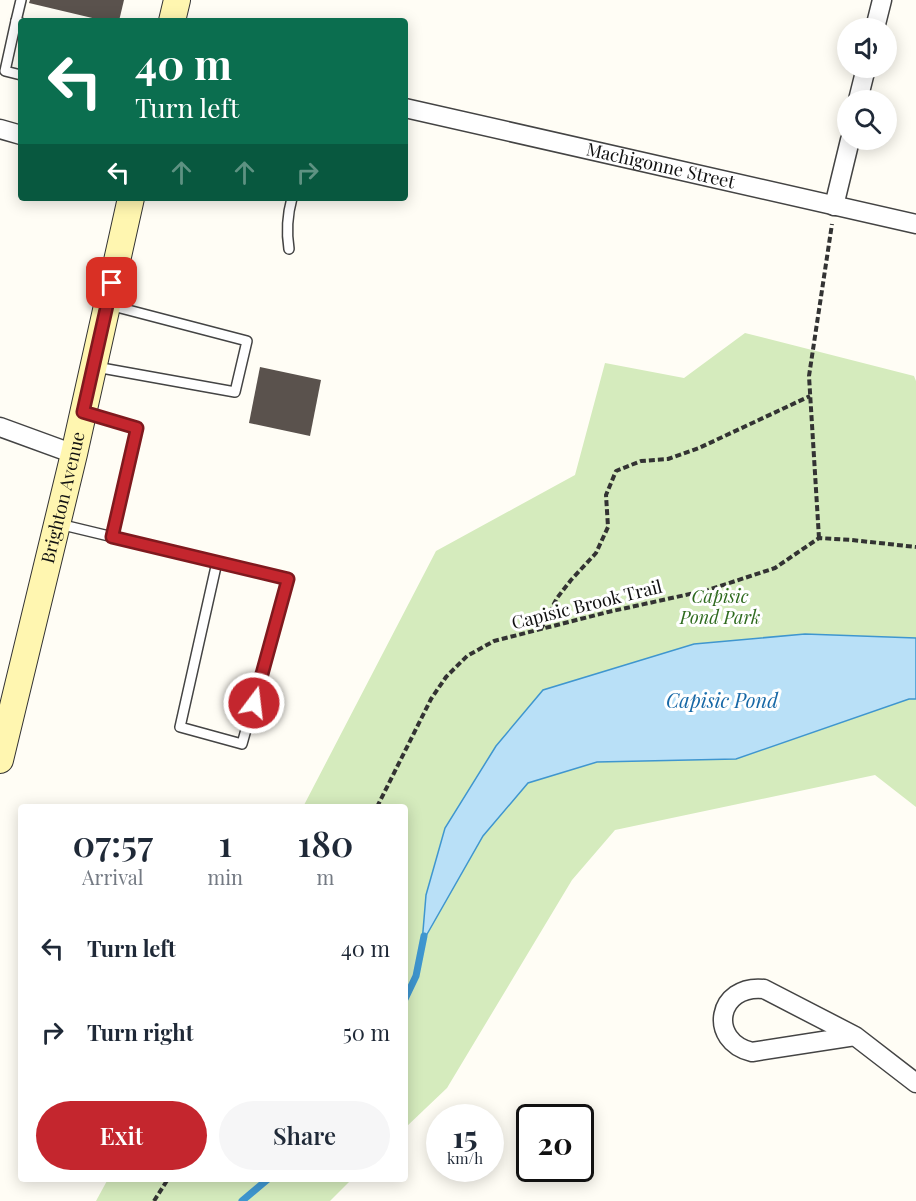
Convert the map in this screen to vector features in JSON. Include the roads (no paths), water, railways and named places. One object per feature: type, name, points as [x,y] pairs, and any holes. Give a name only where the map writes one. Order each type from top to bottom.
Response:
[{"type":"main road","points":[[173,18],[177,0]]},
{"type":"main road","name":"Brighton Avenue","points":[[2,744],[74,454],[130,201]]},
{"type":"street","points":[[878,18],[882,0]]},
{"type":"street","name":"Machigonne Street","points":[[408,109],[916,224]]},
{"type":"street","points":[[0,129],[18,134]]},
{"type":"street","points":[[834,206],[848,150]]},
{"type":"street","points":[[0,427],[74,454]]},
{"type":"street","points":[[855,1036],[752,1052],[742,1050],[727,1036],[723,1015],[733,996],[742,990],[764,989],[855,1036],[916,1083]]},
{"type":"lane","points":[[19,18],[21,0]]},
{"type":"lane","points":[[18,22],[5,71],[18,74]]},
{"type":"lane","points":[[289,249],[286,231],[291,201]]},
{"type":"lane","points":[[94,366],[235,392],[247,340],[107,305]]},
{"type":"lane","points":[[83,412],[137,428],[112,537]]},
{"type":"lane","points":[[57,523],[288,579],[242,744],[180,727],[217,562]]},
{"type":"water","name":"Capisic Pond","points":[[805,634],[916,638],[916,699],[909,699],[736,759],[597,762],[528,783],[483,836],[422,943],[426,895],[445,828],[496,746],[543,690],[694,644]]},
{"type":"waterway","points":[[408,993],[416,976],[424,936]]},
{"type":"waterway","points":[[242,1201],[264,1182]]},
{"type":"park label","name":"Capisic Pond Park","points":[[720,607]]}]
